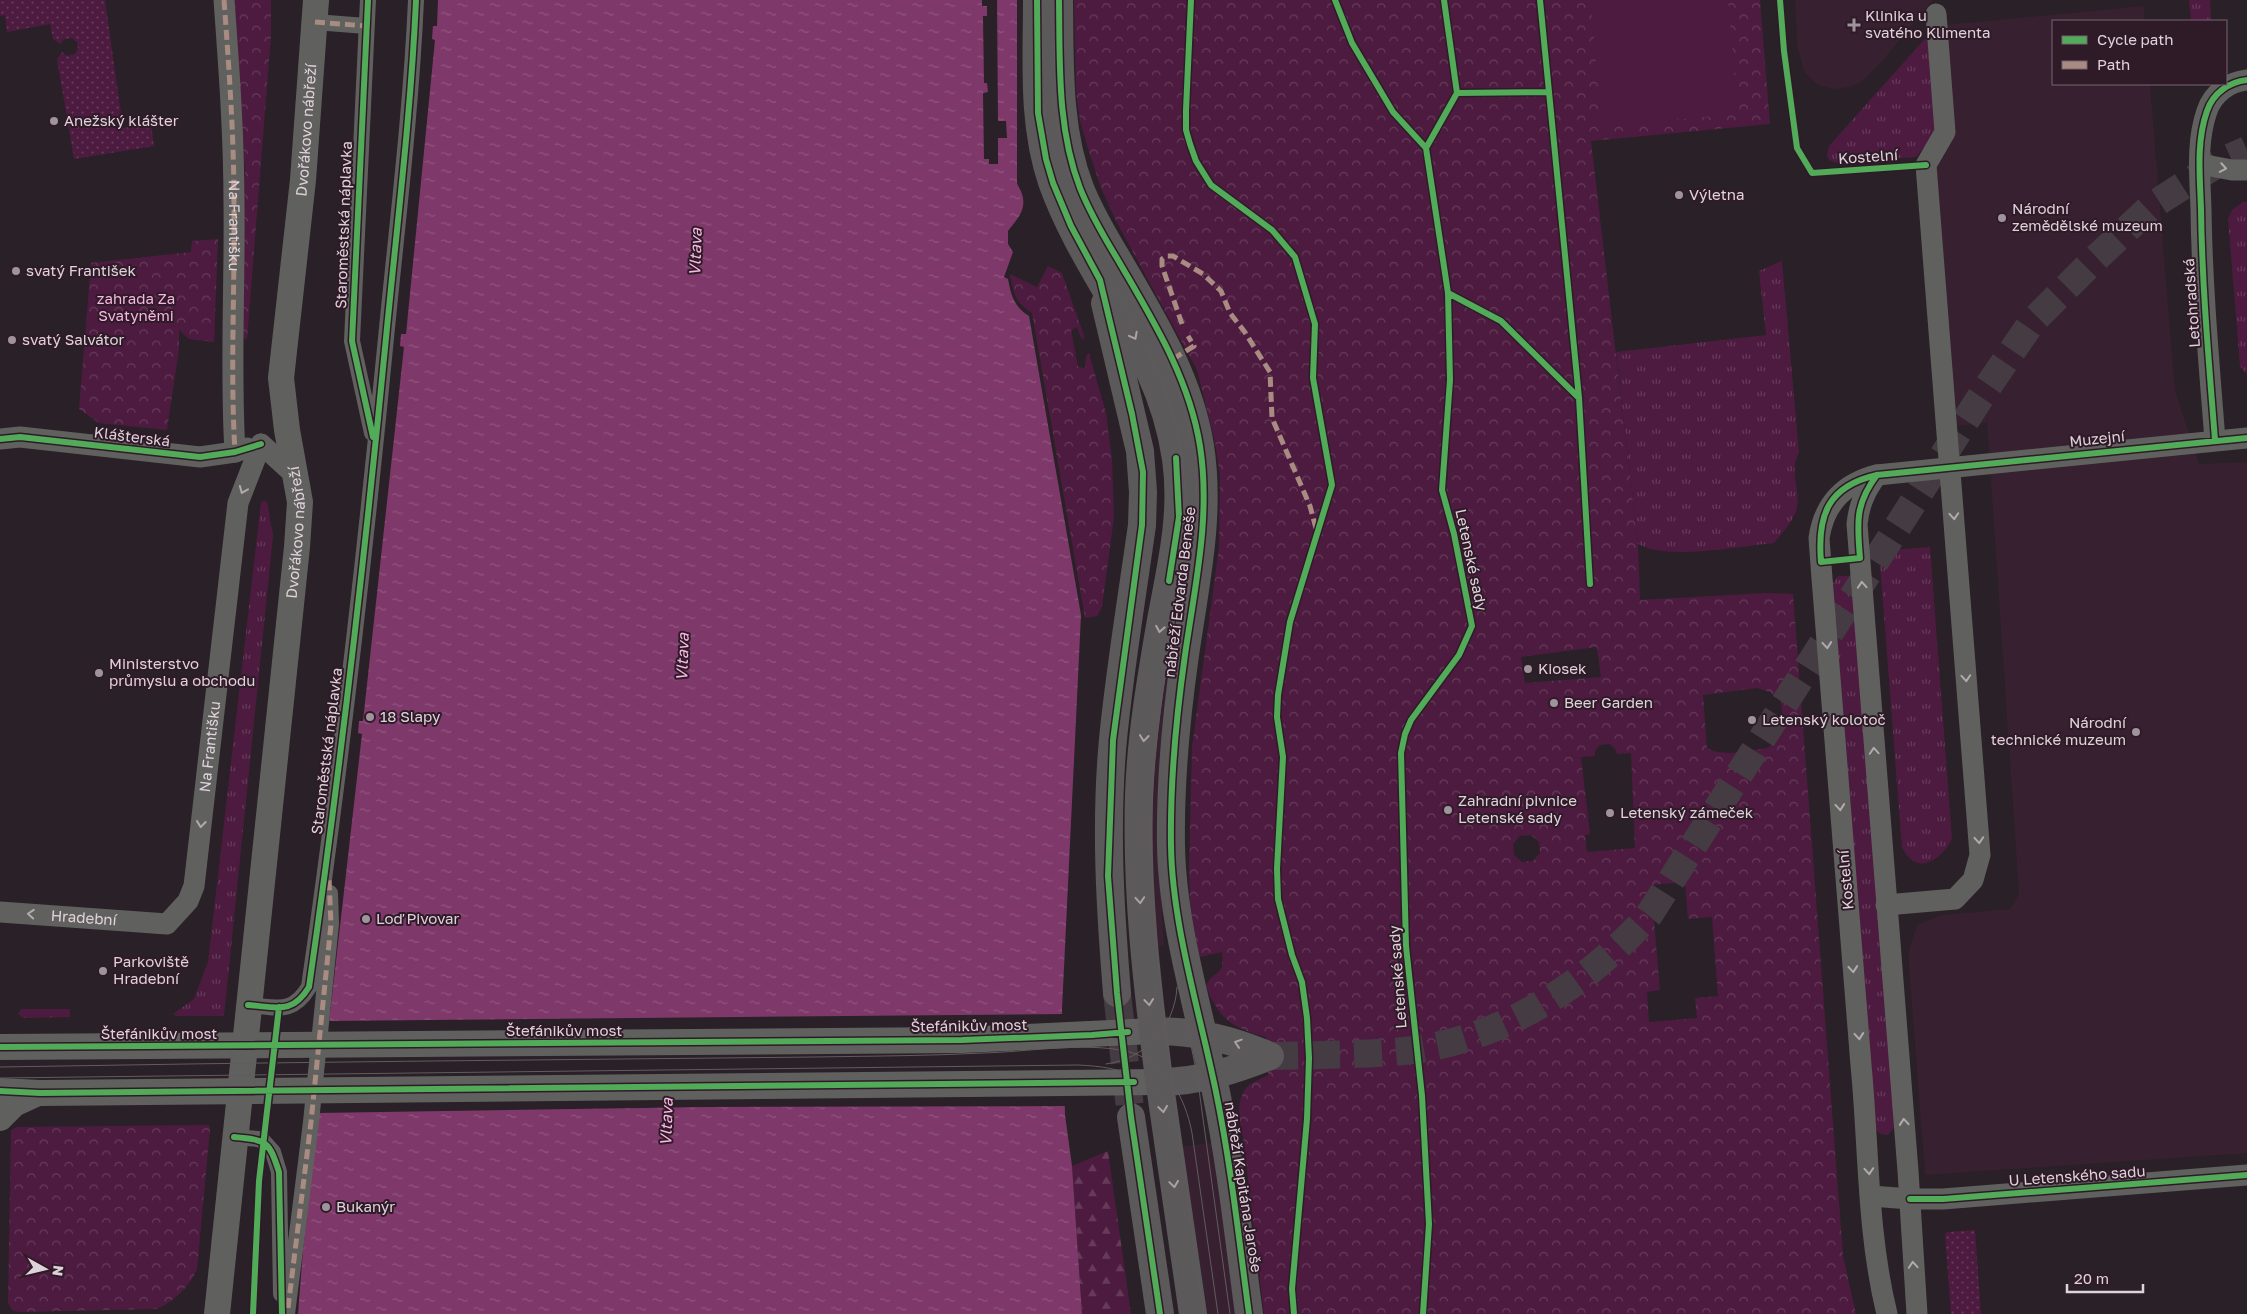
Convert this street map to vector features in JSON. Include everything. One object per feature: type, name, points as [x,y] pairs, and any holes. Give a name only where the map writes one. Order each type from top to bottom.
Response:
[{"type":"main road","name":"nábřeží Edvarda Beneše","points":[[1037,0],[1038,113],[1046,159],[1053,183],[1071,226],[1100,280],[1128,326],[1153,375],[1170,429],[1176,458],[1179,517],[1149,689],[1140,790],[1139,876],[1146,972],[1141,1032]]},
{"type":"main road","name":"nábřeží Edvarda Beneše","points":[[1059,0],[1063,121],[1074,172],[1094,218],[1173,359],[1196,421],[1201,451],[1204,487],[1204,528],[1178,706],[1172,779],[1171,848],[1174,887],[1185,950],[1204,1035]]},
{"type":"main road","points":[[1100,280],[1140,451],[1143,492],[1142,525],[1113,740],[1109,812],[1108,876],[1117,993]]},
{"type":"main road","points":[[1147,1082],[1172,1082],[1212,1075],[1270,1056],[1238,1042],[1204,1035],[1175,1031],[1141,1032],[1147,1082],[1193,1314]]},
{"type":"main road","name":"nábřeží Kapitána Jaroše","points":[[1204,1035],[1223,1128],[1249,1314]]},
{"type":"main road","points":[[1132,1117],[1160,1314]]},
{"type":"street","name":"Na Františku","points":[[224,0],[233,137],[231,374],[234,452]]},
{"type":"street","name":"Staroměstská náplavka","points":[[368,0],[352,341],[376,448]]},
{"type":"street","name":"Staroměstská náplavka","points":[[248,1005],[292,1007],[301,1000],[309,987],[328,850],[376,448],[408,116],[416,0]]},
{"type":"street","points":[[316,11],[366,26]]},
{"type":"street","name":"Dvořákovo nábřeží","points":[[217,1314],[297,547],[300,502],[287,430],[282,378],[303,180],[316,11]]},
{"type":"street","points":[[1886,904],[1955,899],[1973,880],[1980,855],[1926,166],[1945,132],[1936,14]]},
{"type":"street","name":"Letohradská","points":[[2215,440],[2202,268],[2200,141],[2207,109],[2217,94],[2233,83],[2247,80]]},
{"type":"street","points":[[2200,164],[2232,170],[2247,170]]},
{"type":"street","name":"Klášterská","points":[[0,439],[20,437],[200,457],[234,452],[261,444],[287,430]]},
{"type":"street","name":"Muzejní","points":[[1950,468],[2247,438]]},
{"type":"street","name":"Na Františku","points":[[167,924],[188,901],[194,886],[238,503],[261,444]]},
{"type":"street","points":[[261,444],[295,475]]},
{"type":"street","name":"Kostelní","points":[[1887,1314],[1878,1279],[1874,1248],[1819,538],[1825,512],[1833,500],[1852,483],[1878,475],[1950,468]]},
{"type":"street","points":[[1878,475],[1868,488],[1861,503],[1857,524],[1910,1199],[1917,1314]]},
{"type":"street","name":"Staroměstská náplavka","points":[[287,1314],[311,1122],[331,924],[328,850]]},
{"type":"street","name":"Hradební","points":[[0,912],[167,924]]},
{"type":"street","name":"Štefánikův most","points":[[0,1047],[962,1040],[1141,1032]]},
{"type":"street","points":[[0,1091],[40,1093],[1147,1082]]},
{"type":"street","points":[[0,1118],[14,1104],[40,1093]]},
{"type":"street","points":[[234,1137],[264,1141],[273,1152],[279,1172],[282,1314]]},
{"type":"street","name":"U Letenského sadu","points":[[1871,1196],[1943,1199],[2247,1175]]},
{"type":"shaded area","name":"Klinika u svatého Klimenta","points":[[1795,0],[1933,0],[1885,58],[1862,81],[1850,87],[1833,89],[1818,85],[1804,72],[1797,45]]},
{"type":"shaded area","points":[[2144,6],[2145,20],[2052,20],[2052,85],[2150,85],[2175,390],[2199,464],[2247,462],[2247,1153],[1925,1175],[1908,954],[1917,925],[1942,915],[2010,909],[2019,894],[1987,423],[1955,426],[1936,170],[1953,138],[1945,25]]},
{"type":"shaded area","points":[[1172,663],[1159,853],[1164,946],[1151,947],[1146,848],[1162,673]]},
{"type":"shaded area","points":[[1214,1142],[1237,1314],[1198,1314],[1174,1148]]},
{"type":"green space","points":[[0,0],[105,0],[123,128],[151,124],[154,146],[74,159],[57,60],[62,52],[67,56],[75,54],[78,49],[77,42],[72,38],[64,39],[60,44],[53,39],[50,24],[7,32],[5,15],[0,16]]},
{"type":"green space","points":[[233,0],[271,0],[271,36],[247,339],[240,337],[245,172]]},
{"type":"green space","points":[[1074,0],[1760,0],[1770,124],[1591,141],[1638,544],[1640,600],[1766,593],[1793,594],[1843,1256],[1856,1314],[1264,1314],[1239,1105],[1247,1087],[1268,1075],[1266,1037],[1236,1026],[1216,1007],[1206,986],[1212,976],[1222,966],[1222,952],[1199,957],[1190,904],[1192,747],[1219,547],[1220,475],[1215,442],[1197,370],[1116,221],[1101,188],[1080,121],[1076,90]],"holes":[[[1597,647],[1601,677],[1525,683],[1521,657]],[[1757,688],[1770,692],[1781,701],[1782,721],[1777,737],[1768,748],[1745,752],[1729,753],[1707,748],[1703,695]],[[1610,744],[1617,754],[1631,753],[1635,848],[1587,852],[1585,835],[1590,834],[1581,757],[1595,756],[1595,751],[1600,745]],[[1531,835],[1539,842],[1540,853],[1533,861],[1522,862],[1514,855],[1513,844],[1520,836]],[[1685,882],[1688,919],[1712,917],[1718,996],[1695,998],[1697,1018],[1649,1022],[1647,992],[1660,990],[1651,885]]]},
{"type":"green space","points":[[1591,0],[1728,0],[1738,114],[1601,126]]},
{"type":"green space","points":[[2189,0],[2210,0],[2211,20],[2191,20]]},
{"type":"green space","points":[[1931,32],[1938,130],[1916,157],[1837,163],[1829,160],[1827,155],[1829,146]]},
{"type":"green space","points":[[2243,202],[2247,202],[2247,375],[2240,366],[2228,219],[2232,210]]},
{"type":"green space","name":"zahrada Za Svatyněmi","points":[[218,239],[214,342],[189,339],[179,330],[179,349],[167,430],[99,423],[79,409],[91,263],[191,252],[192,241]]},
{"type":"green space","points":[[1782,261],[1799,453],[1795,467],[1797,504],[1794,515],[1774,543],[1685,552],[1651,549],[1638,544],[1616,352],[1766,335],[1759,271]]},
{"type":"green space","points":[[1048,266],[1062,273],[1085,339],[1081,338],[1077,327],[1071,330],[1078,367],[1085,368],[1086,356],[1089,353],[1106,413],[1112,459],[1114,517],[1102,607],[1097,616],[1085,618],[1032,313],[1018,301],[1010,274],[1037,287]]},
{"type":"green space","points":[[267,501],[273,536],[224,1016],[176,1016],[173,1014],[194,999],[208,962],[261,502]]},
{"type":"green space","points":[[1930,547],[1952,839],[1936,858],[1925,863],[1919,863],[1911,860],[1902,848],[1879,551]]},
{"type":"green space","points":[[1838,576],[1849,576],[1855,583],[1896,1125],[1888,1135],[1879,1133],[1873,1125],[1832,585]]},
{"type":"green space","points":[[21,1009],[70,1009],[70,1017],[24,1018],[18,1014]]},
{"type":"green space","points":[[209,1125],[197,1269],[190,1282],[180,1293],[169,1303],[156,1309],[19,1312],[12,1310],[8,1303],[11,1130],[17,1127]]},
{"type":"green space","points":[[1108,1151],[1131,1314],[1082,1314],[1072,1166]]},
{"type":"green space","points":[[1975,1230],[1981,1314],[1951,1314],[1945,1234],[1947,1232]]},
{"type":"water","name":"Vltava","points":[[438,0],[1017,0],[1017,183],[1022,194],[1023,205],[1018,218],[1008,231],[1008,244],[1013,252],[1004,277],[1008,279],[1017,305],[1029,316],[1081,615],[1062,1009],[1065,1115],[1072,1166],[1082,1314],[298,1314],[303,1250],[362,734],[358,733],[359,721],[363,721],[404,347],[400,346],[401,334],[406,334],[435,40],[432,39],[433,26],[437,26]]},
{"type":"pier","points":[[982,0],[997,0],[998,121],[1006,121],[1007,138],[998,138],[998,164],[989,164],[989,159],[984,159],[983,93],[988,92],[987,83],[984,83],[983,16],[987,16],[987,6],[982,6]]},
{"type":"pier","points":[[1065,1014],[1067,1106],[706,1107],[316,1113],[327,1021]]},
{"type":"tunnel","points":[[1270,1056],[1404,1051],[1439,1045],[1473,1036],[1539,1006],[1598,965],[1625,941],[1649,915],[1980,398],[2032,322],[2153,205],[2220,162],[2247,150]]},
{"type":"tunnel","points":[[1117,993],[1131,1117]]},
{"type":"tram line","points":[[1042,0],[1043,95],[1048,142],[1053,165],[1070,211],[1133,322],[1165,391],[1173,415],[1183,465],[1185,521],[1157,735],[1153,784],[1152,850],[1159,971],[1204,1314]]},
{"type":"tram line","points":[[1054,0],[1055,107],[1062,153],[1074,188],[1097,236],[1166,358],[1182,401],[1195,458],[1198,522],[1173,696],[1167,758],[1164,831],[1165,874],[1171,945],[1197,1075],[1230,1314]]},
{"type":"tram line","points":[[1097,1045],[1119,1037],[1145,1016],[1151,1006],[1157,983]]},
{"type":"tram line","points":[[1106,1064],[1120,1061],[1133,1055],[1155,1039],[1171,1015],[1177,987]]},
{"type":"tram line","points":[[0,1067],[899,1056],[1073,1047],[1109,1048],[1126,1051],[1152,1062],[1162,1071],[1178,1093],[1189,1119],[1218,1314]]},
{"type":"tram line","points":[[0,1078],[1078,1065],[1110,1068],[1124,1072],[1149,1085],[1159,1096],[1174,1125]]},
{"type":"marked path","points":[[224,0],[234,179],[233,390],[235,452]]},
{"type":"marked path","points":[[315,22],[366,26]]},
{"type":"marked path","points":[[1182,324],[1162,266],[1162,259],[1167,256],[1173,256],[1203,274],[1221,291],[1230,313],[1270,372],[1272,418],[1310,506],[1317,532]]},
{"type":"marked path","points":[[1173,359],[1194,346],[1188,336]]},
{"type":"marked path","points":[[288,1308],[311,1122],[331,924],[329,880]]},
{"type":"cycle path","points":[[368,0],[352,341],[373,437]]},
{"type":"cycle path","points":[[248,1005],[276,1008],[290,1006],[303,996],[309,987],[341,744],[369,501],[407,127],[416,0]]},
{"type":"cycle path","points":[[1037,0],[1038,113],[1046,159],[1053,183],[1071,226],[1100,280],[1132,414],[1143,472],[1142,525],[1113,740],[1108,876],[1117,993],[1131,1117],[1160,1314]]},
{"type":"cycle path","points":[[1059,0],[1061,96],[1067,142],[1080,188],[1102,234],[1144,304],[1168,349],[1187,396],[1200,446],[1203,472],[1203,524],[1176,726],[1171,845],[1176,906],[1181,937],[1221,1119],[1249,1314]]},
{"type":"cycle path","points":[[1191,0],[1186,110],[1186,130],[1190,144],[1196,161],[1211,185],[1272,230],[1295,257],[1315,324],[1313,378],[1332,485],[1290,622],[1278,695],[1277,717],[1283,757],[1277,869],[1278,899],[1292,955],[1302,982],[1307,1018],[1309,1058],[1307,1119],[1292,1289],[1294,1314]]},
{"type":"cycle path","name":"Letenské sady","points":[[1335,0],[1352,43],[1393,112],[1426,148],[1448,293],[1450,380],[1442,490],[1454,534],[1472,626],[1459,655],[1411,720],[1405,734],[1401,753],[1406,946],[1422,1096],[1429,1224],[1423,1314]]},
{"type":"cycle path","points":[[1426,148],[1457,93],[1444,0]]},
{"type":"cycle path","points":[[1540,0],[1579,398],[1590,584]]},
{"type":"cycle path","points":[[1780,0],[1784,51],[1797,148],[1812,173],[1926,165]]},
{"type":"cycle path","points":[[2215,440],[2203,267],[2200,172],[2201,135],[2207,111],[2213,99],[2228,86],[2247,80]]},
{"type":"cycle path","points":[[1457,93],[1548,92]]},
{"type":"cycle path","points":[[1448,293],[1501,321],[1579,398]]},
{"type":"cycle path","points":[[0,439],[20,437],[200,457],[235,452],[261,444]]},
{"type":"cycle path","points":[[1877,475],[1865,495],[1859,514],[1860,558],[1821,562],[1821,530],[1829,505],[1847,487],[1860,480],[1877,475],[2247,438]]},
{"type":"cycle path","points":[[1169,581],[1179,517],[1176,458]]},
{"type":"cycle path","points":[[253,1314],[259,1181],[279,1007]]},
{"type":"cycle path","points":[[0,1047],[962,1040],[1128,1032]]},
{"type":"cycle path","points":[[0,1091],[40,1093],[1134,1082]]},
{"type":"cycle path","points":[[234,1137],[254,1139],[265,1144],[269,1148],[279,1172],[282,1314]]},
{"type":"cycle path","points":[[1910,1199],[1943,1199],[2247,1175]]},
{"type":"place","name":"Klinika u svatého Klimenta","points":[[1854,25]]},
{"type":"place","name":"Anežský klášter","points":[[54,121]]},
{"type":"place","name":"Výletna","points":[[1679,195]]},
{"type":"place","name":"Národní zemědělské muzeum","points":[[2002,218]]},
{"type":"place","name":"svatý František","points":[[16,271]]},
{"type":"place","name":"svatý Salvátor","points":[[12,340]]},
{"type":"place","name":"Kiosek","points":[[1528,669]]},
{"type":"place","name":"Ministerstvo průmyslu a obchodu","points":[[99,673]]},
{"type":"place","name":"Beer Garden","points":[[1554,703]]},
{"type":"place","name":"18 Slapy","points":[[370,717]]},
{"type":"place","name":"Letenský kolotoč","points":[[1752,720]]},
{"type":"place","name":"Národní technické muzeum","points":[[2136,732]]},
{"type":"place","name":"Zahradní pivnice Letenské sady","points":[[1448,810]]},
{"type":"place","name":"Letenský zámeček","points":[[1610,813]]},
{"type":"place","name":"Loď Pivovar","points":[[366,919]]},
{"type":"place","name":"Parkoviště Hradební","points":[[103,971]]},
{"type":"place","name":"Bukanýr","points":[[326,1207]]}]
